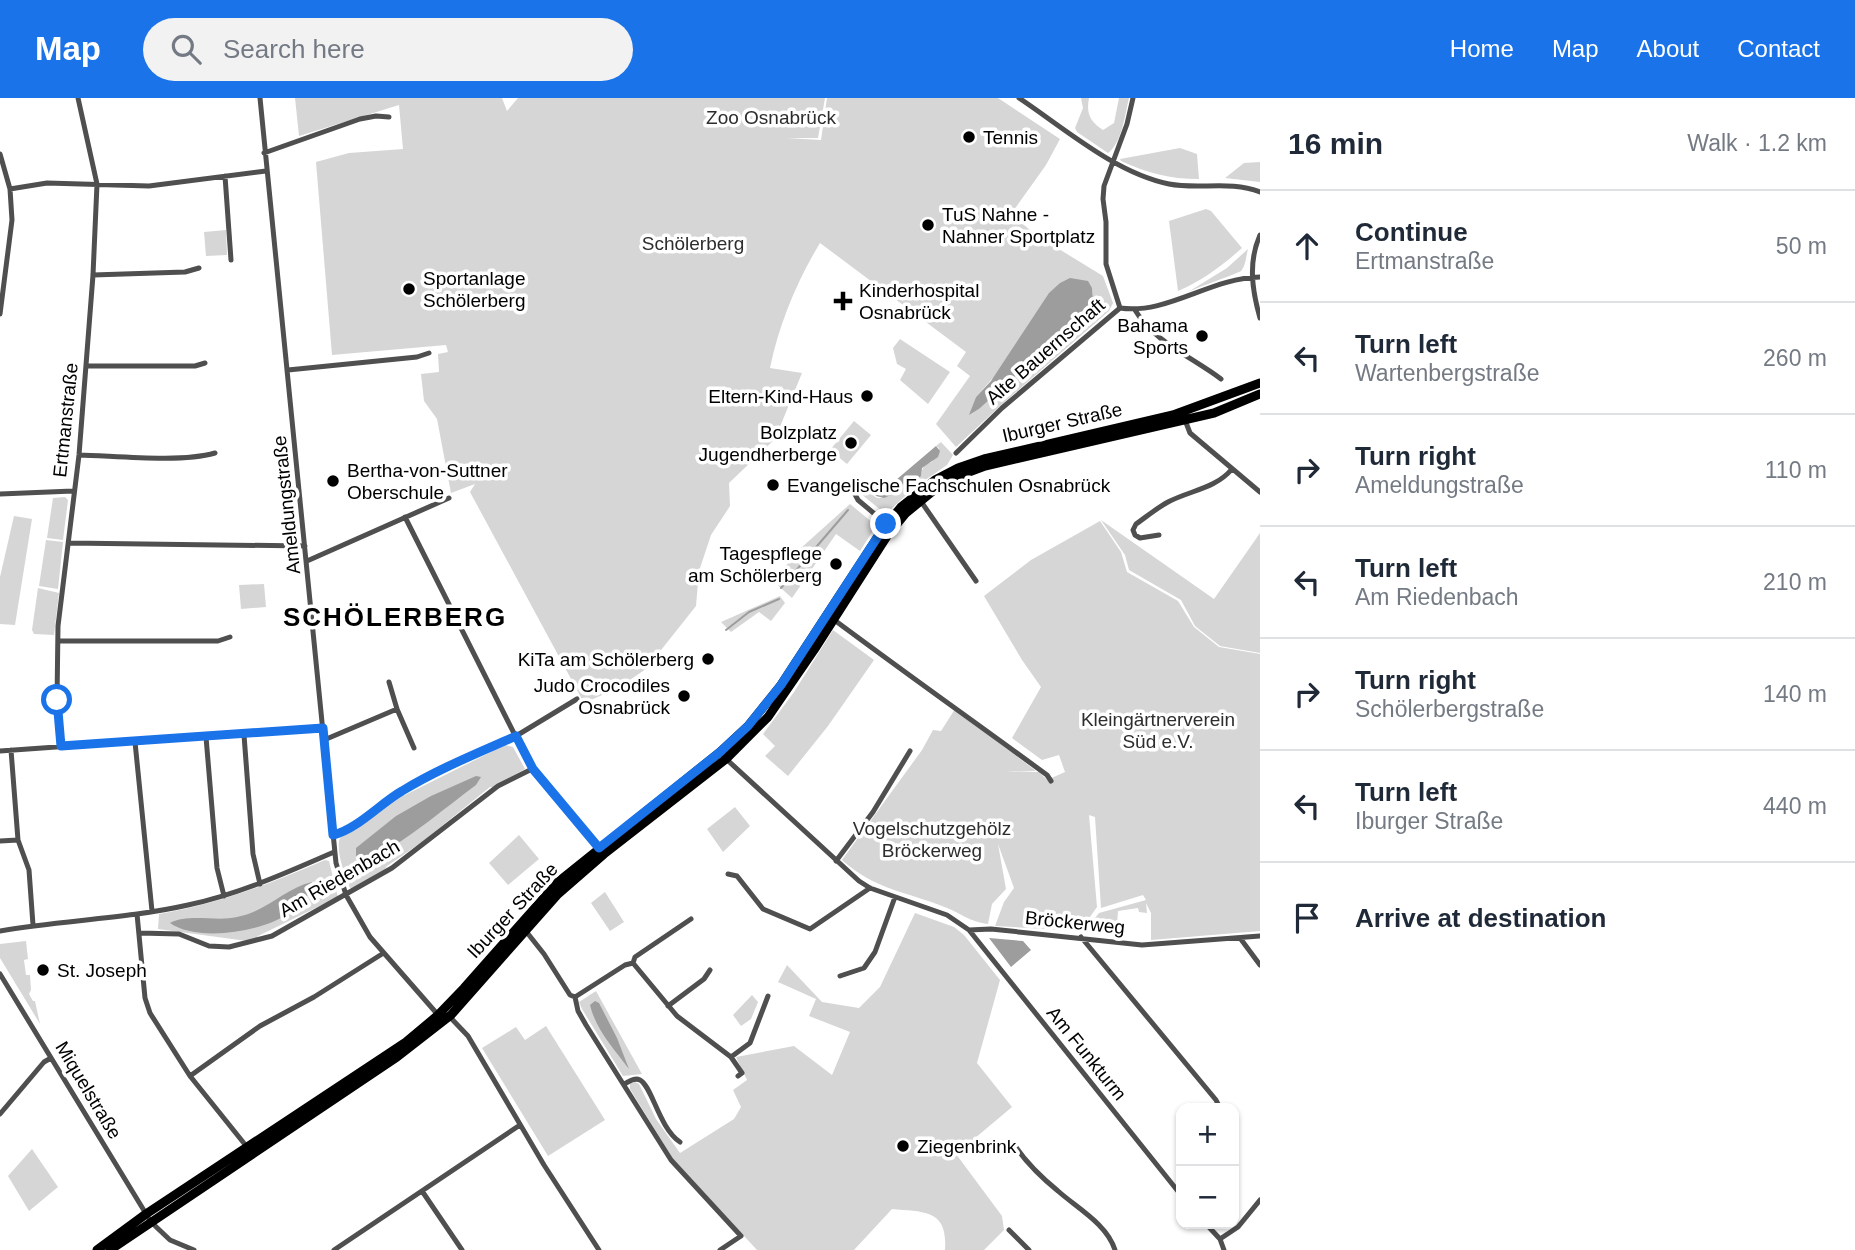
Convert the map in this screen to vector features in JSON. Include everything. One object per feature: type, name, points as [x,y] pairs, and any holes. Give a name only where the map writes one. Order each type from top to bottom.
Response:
[{"type":"main road","name":"Iburger Straße","points":[[110,1250],[148,1218],[398,1046],[437,1016],[550,891],[723,756],[768,717],[889,527],[916,494],[958,468],[1012,451],[1173,415],[1260,383]]},
{"type":"main road","name":"Iburger Straße","points":[[889,527],[920,500],[950,480],[985,466],[1214,413],[1260,394]]},
{"type":"main road","name":"Iburger Straße","points":[[97,1250],[397,1057],[451,1015],[525,930],[601,851]]},
{"type":"street","name":"Ertmanstraße","points":[[61,746],[57,700],[60,641],[58,626],[79,454],[97,184],[78,98]]},
{"type":"street","name":"Ameldungstraße","points":[[260,98],[334,852],[346,895],[361,923],[382,954],[437,1016]]},
{"type":"street","points":[[1018,98],[1113,162],[1148,179],[1171,185],[1248,187],[1260,191]]},
{"type":"street","name":"Alte Bauernschaft","points":[[956,453],[1002,408],[1119,307],[1106,264],[1103,199],[1104,186],[1127,124],[1133,98]]},
{"type":"street","points":[[264,153],[360,119],[389,117]]},
{"type":"street","points":[[0,153],[10,189],[12,220],[0,314]]},
{"type":"street","points":[[10,189],[47,183],[149,186],[266,171]]},
{"type":"street","points":[[225,176],[231,260]]},
{"type":"street","points":[[1260,235],[1253,259],[1252,277],[1260,318]]},
{"type":"street","points":[[93,275],[185,272],[199,268]]},
{"type":"street","points":[[1119,307],[1135,310],[1169,302],[1227,280],[1260,277]]},
{"type":"street","points":[[1135,310],[1140,318],[1185,357],[1221,379]]},
{"type":"street","points":[[288,370],[417,357],[429,353]]},
{"type":"street","points":[[86,366],[195,366],[205,363]]},
{"type":"street","points":[[1185,420],[1190,433],[1260,492]]},
{"type":"street","points":[[79,454],[153,457],[204,456],[215,453]]},
{"type":"street","points":[[1159,535],[1140,538],[1133,530],[1136,524],[1168,502],[1223,480],[1232,469]]},
{"type":"street","points":[[849,483],[858,500],[889,527]]},
{"type":"street","points":[[0,494],[73,491]]},
{"type":"street","points":[[307,561],[449,498]]},
{"type":"street","points":[[920,500],[976,582]]},
{"type":"street","points":[[405,517],[533,769],[601,851]]},
{"type":"street","points":[[69,543],[305,546]]},
{"type":"street","points":[[831,617],[1047,775],[1051,781]]},
{"type":"street","points":[[60,641],[205,641],[230,637]]},
{"type":"street","points":[[389,682],[414,748]]},
{"type":"street","name":"Am Riedenbach","points":[[333,835],[345,831],[382,803],[415,783],[516,736],[577,699]]},
{"type":"street","points":[[324,740],[397,709]]},
{"type":"street","points":[[0,751],[323,728]]},
{"type":"street","points":[[244,735],[253,854],[260,884]]},
{"type":"street","points":[[206,737],[217,868],[224,897]]},
{"type":"street","points":[[135,742],[152,911]]},
{"type":"street","points":[[11,750],[18,840],[29,870],[33,925]]},
{"type":"street","points":[[836,861],[873,811],[910,751]]},
{"type":"street","name":"Bröckerweg","points":[[723,756],[836,861],[870,888],[947,915],[970,930],[978,928],[1142,945],[1260,936]]},
{"type":"street","name":"Am Riedenbach","points":[[140,933],[178,934],[209,946],[239,946],[272,936],[414,853],[498,786],[533,769]]},
{"type":"street","points":[[0,841],[18,840]]},
{"type":"street","name":"Am Riedenbach","points":[[0,931],[137,914],[224,897],[334,852]]},
{"type":"street","points":[[728,874],[737,876],[763,909],[810,929],[870,888]]},
{"type":"street","points":[[841,976],[864,968],[875,953],[895,897]]},
{"type":"street","points":[[137,914],[145,998],[150,1013],[191,1076],[247,1148]]},
{"type":"street","points":[[633,963],[635,957],[691,919]]},
{"type":"street","points":[[525,930],[570,995],[575,997]]},
{"type":"street","name":"Am Funkturm","points":[[970,930],[1176,1189]]},
{"type":"street","points":[[1081,937],[1218,1103]]},
{"type":"street","points":[[1240,938],[1260,965]]},
{"type":"street","points":[[191,1076],[260,1026],[314,997],[382,954]]},
{"type":"street","points":[[575,997],[625,965],[633,963]]},
{"type":"street","points":[[633,963],[677,1016],[732,1057],[742,1073],[738,1076]]},
{"type":"street","points":[[668,1006],[704,979],[710,970]]},
{"type":"street","name":"Miquelstraße","points":[[0,974],[148,1218]]},
{"type":"street","points":[[732,1057],[750,1043],[768,996]]},
{"type":"street","points":[[575,997],[578,1012],[671,1160],[741,1236],[720,1250]]},
{"type":"street","points":[[437,1016],[451,1015],[468,1036],[520,1125],[599,1250]]},
{"type":"street","points":[[0,1114],[44,1062],[51,1058]]},
{"type":"street","points":[[624,1084],[639,1079],[646,1086],[668,1132],[680,1142]]},
{"type":"street","points":[[334,1250],[520,1125]]},
{"type":"street","points":[[1015,1146],[1057,1190],[1088,1214],[1113,1241],[1115,1250]]},
{"type":"street","points":[[422,1191],[462,1250]]},
{"type":"street","points":[[1220,1239],[1238,1227],[1260,1200]]},
{"type":"street","points":[[148,1218],[170,1240],[194,1250]]},
{"type":"street","points":[[1211,1229],[1220,1239],[1224,1250]]},
{"type":"street","points":[[1009,1230],[1028,1250]]},
{"type":"green space","points":[[295,98],[502,98],[507,111],[518,98],[825,98],[818,138],[787,138],[821,140],[827,98],[998,98],[1060,139],[1046,165],[1011,214],[1036,235],[1103,276],[1113,303],[1109,311],[956,447],[936,424],[970,376],[957,366],[966,352],[820,243],[790,303],[770,368],[802,373],[775,439],[729,483],[730,506],[711,535],[699,571],[696,606],[646,669],[618,688],[584,703],[470,492],[475,484],[451,493],[437,419],[424,401],[421,374],[439,372],[438,354],[448,352],[446,345],[332,355],[316,162],[349,153],[403,149],[399,105],[299,136]],"holes":[[[1092,288],[1093,299],[1106,308],[1081,312],[1068,329],[979,409],[970,414],[976,397],[990,381]]]},
{"type":"green space","points":[[1081,98],[1089,98],[1090,117],[1103,130],[1114,123],[1119,98],[1129,98],[1120,135],[1108,153],[1075,128],[1083,108]]},
{"type":"green space","points":[[1180,148],[1197,154],[1199,179],[1159,174],[1120,159]]},
{"type":"green space","points":[[1260,162],[1260,182],[1225,178],[1244,163]]},
{"type":"green space","points":[[1206,209],[1211,211],[1242,248],[1212,272],[1178,291],[1169,221]]},
{"type":"green space","points":[[226,230],[227,255],[206,256],[204,232]]},
{"type":"green space","points":[[1248,249],[1241,271],[1188,292],[1227,268]]},
{"type":"green space","points":[[900,339],[950,372],[928,404],[900,380],[906,369],[897,364],[893,348]]},
{"type":"green space","name":"Bolzplatz Jugendherberge","points":[[854,421],[871,435],[847,464],[830,450]]},
{"type":"green space","points":[[941,442],[953,455],[947,465],[915,487],[890,510],[882,511],[860,493],[865,484],[875,497],[883,497],[918,478],[924,467],[932,462],[939,448],[936,446]]},
{"type":"green space","points":[[65,497],[68,500],[63,540],[47,538],[53,498]]},
{"type":"green space","points":[[850,504],[873,523],[874,529],[860,551],[836,534],[792,598],[773,581],[801,548]]},
{"type":"green space","points":[[14,516],[32,519],[15,625],[0,624],[0,577]]},
{"type":"green space","points":[[1101,520],[1214,599],[1260,533],[1260,653],[1220,646],[1195,626],[1181,600],[1129,570],[1125,555]]},
{"type":"green space","name":"Kleingärtnerverein Süd e.V.","points":[[1100,521],[1121,552],[1127,572],[1178,601],[1194,627],[1219,647],[1260,654],[1260,931],[1151,940],[1151,913],[1146,903],[1147,913],[1139,912],[1138,908],[1118,911],[1117,926],[1094,924],[1087,928],[1099,913],[1146,900],[1143,895],[1101,908],[1095,817],[1089,815],[1097,907],[1080,931],[995,926],[1004,902],[1014,888],[998,844],[1006,889],[992,904],[988,924],[880,884],[842,860],[922,750],[933,730],[941,731],[955,709],[1036,771],[1005,772],[1039,772],[1047,780],[1065,772],[1059,755],[1042,760],[1012,738],[1041,687],[984,596],[1031,560]]},
{"type":"green space","points":[[46,540],[63,542],[58,589],[39,586]]},
{"type":"green space","points":[[264,584],[266,607],[241,609],[239,585]]},
{"type":"green space","points":[[38,588],[59,593],[54,635],[34,634],[32,630]]},
{"type":"green space","points":[[780,596],[785,603],[771,621],[759,612],[731,632],[721,622]]},
{"type":"green space","points":[[833,630],[874,660],[828,726],[788,776],[765,756],[775,746],[763,734],[794,692]]},
{"type":"green space","points":[[505,745],[513,747],[525,769],[490,787],[385,869],[350,888],[339,852],[342,835],[355,830],[401,797]]},
{"type":"green space","points":[[735,807],[750,826],[723,852],[707,829]]},
{"type":"green space","points":[[519,835],[539,859],[508,885],[489,863]]},
{"type":"green space","points":[[325,860],[329,861],[338,897],[256,939],[247,941],[158,929],[159,914],[244,892]]},
{"type":"green space","points":[[605,892],[624,922],[610,931],[591,903]]},
{"type":"green space","points":[[915,913],[954,927],[964,935],[1000,980],[977,1063],[1012,1107],[956,1154],[1002,1216],[1004,1230],[984,1250],[945,1250],[942,1227],[932,1215],[892,1209],[854,1250],[757,1250],[673,1159],[630,1089],[630,1084],[639,1084],[656,1119],[680,1153],[734,1119],[741,1107],[733,1090],[747,1080],[736,1057],[794,1046],[832,1075],[850,1032],[809,1016],[816,999],[778,982],[787,965],[822,1002],[859,1008],[880,987]]},
{"type":"green space","points":[[26,941],[28,959],[24,960],[26,975],[30,975],[29,994],[35,1001],[40,1024],[0,958],[0,944]]},
{"type":"green space","points":[[596,991],[642,1074],[623,1076],[582,1009],[579,1002]]},
{"type":"green space","points":[[752,995],[758,1002],[751,1019],[741,1026],[733,1015]]},
{"type":"green space","points":[[546,1026],[605,1120],[548,1156],[482,1048],[516,1027],[525,1040]]},
{"type":"green space","points":[[32,1149],[58,1187],[29,1211],[8,1176]]},
{"type":"shaded area","points":[[1070,278],[1088,281],[1093,299],[1098,303],[1105,303],[1106,309],[1081,312],[1068,329],[969,415],[976,397],[991,381],[1049,293]]},
{"type":"shaded area","points":[[936,446],[940,451],[938,457],[922,468],[921,476],[917,480],[901,485],[884,498],[876,496],[870,490],[869,486],[883,491]]},
{"type":"shaded area","points":[[476,776],[481,777],[476,785],[420,828],[374,857],[361,862],[356,859],[356,848],[396,816],[431,796]]},
{"type":"shaded area","points":[[312,882],[306,898],[292,911],[274,922],[251,929],[205,933],[185,930],[170,923],[177,920],[229,918],[247,914],[293,889]]},
{"type":"shaded area","points":[[989,938],[1023,941],[1031,950],[1011,967]]},
{"type":"shaded area","points":[[595,1001],[599,1003],[617,1038],[629,1069],[597,1023],[590,1005]]},
{"type":"waterway","points":[[781,588],[848,510]]},
{"type":"waterway","points":[[726,630],[749,612],[779,599]]},
{"type":"place","name":"Tennis","points":[[969,137]]},
{"type":"place","name":"TuS Nahne - Nahner Sportplatz","points":[[928,225]]},
{"type":"place","name":"Sportanlage Schölerberg","points":[[409,289]]},
{"type":"place","name":"Kinderhospital Osnabrück","points":[[843,301]]},
{"type":"place","name":"Bahama Sports","points":[[1202,336]]},
{"type":"place","name":"Eltern-Kind-Haus","points":[[867,396]]},
{"type":"place","name":"Bolzplatz Jugendherberge","points":[[851,443]]},
{"type":"place","name":"Bertha-von-Suttner Oberschule","points":[[333,481]]},
{"type":"place","name":"Evangelische Fachschulen Osnabrück","points":[[773,485]]},
{"type":"place","name":"Tagespflege am Schölerberg","points":[[836,564]]},
{"type":"place","name":"KiTa am Schölerberg","points":[[708,659]]},
{"type":"place","name":"Judo Crocodiles Osnabrück","points":[[684,696]]},
{"type":"place","name":"St. Joseph","points":[[43,970]]},
{"type":"place","name":"Ziegenbrink","points":[[903,1146]]},
{"type":"district","name":"SCHÖLERBERG","points":[[395,617]]},
{"type":"route","points":[[57,700],[61,746],[323,728],[333,835],[345,831],[382,803],[415,783],[516,736],[533,769],[599,848],[720,752],[748,726],[781,685],[820,628],[886,524]]},
{"type":"park label","name":"Zoo Osnabrück","points":[[771,117]]},
{"type":"park label","name":"Schölerberg","points":[[693,243]]},
{"type":"park label","name":"Vogelschutzgehölz Bröckerweg","points":[[932,839]]}]
